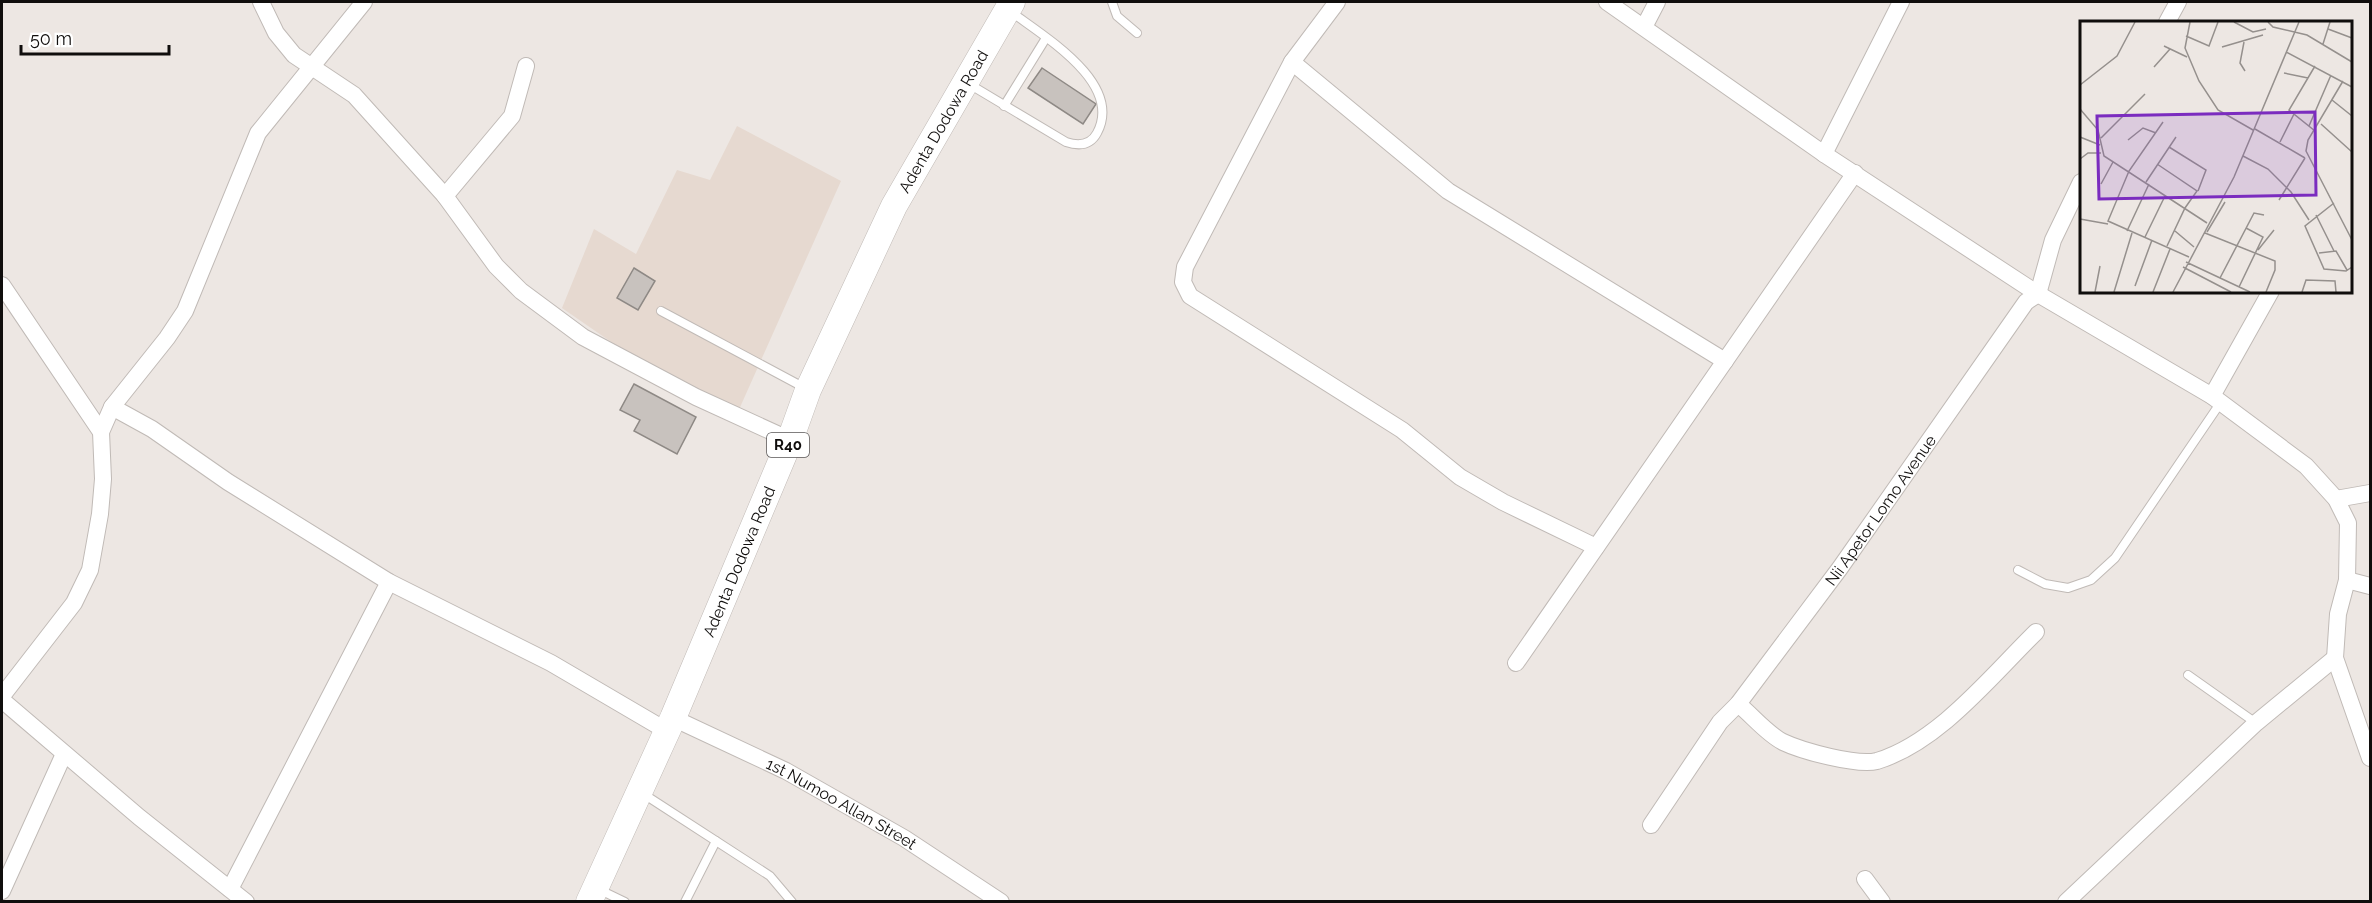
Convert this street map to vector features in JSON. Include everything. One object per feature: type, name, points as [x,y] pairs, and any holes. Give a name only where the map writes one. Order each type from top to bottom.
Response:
[{"type":"main road","name":"Adenta Dodowa Road","points":[[592,895],[670,725],[790,440],[808,390],[894,206],[1009,5]]},
{"type":"street","points":[[261,2],[276,33],[294,55],[354,95],[444,196],[496,266],[520,291],[551,316],[583,337],[696,397],[790,440]]},
{"type":"street","points":[[246,902],[139,818],[2,698],[74,603],[90,570],[100,514],[103,479],[101,432],[112,407],[167,338],[185,311],[258,133],[364,2]]},
{"type":"street","points":[[1336,2],[1292,63],[1185,267],[1183,282],[1190,296],[1402,430],[1460,477],[1503,502],[1596,547]]},
{"type":"street","points":[[1607,2],[1824,154],[2038,294],[2216,399],[2306,466],[2336,499],[2348,524],[2347,580],[2338,614],[2335,658],[2370,758]]},
{"type":"street","points":[[1644,27],[1657,2]]},
{"type":"street","points":[[1824,154],[1901,2]]},
{"type":"street","points":[[2168,21],[2178,2]]},
{"type":"street","points":[[1292,63],[1448,191],[1725,361]]},
{"type":"street","points":[[444,196],[512,116],[526,66]]},
{"type":"street","points":[[1516,663],[1855,173]]},
{"type":"street","name":"Nii Apetor Lomo Avenue","points":[[1651,825],[1720,722],[1738,704],[1840,568],[2026,302],[2038,294],[2053,240],[2080,184]]},
{"type":"street","points":[[2,285],[101,432]]},
{"type":"street","points":[[2216,399],[2270,292]]},
{"type":"street","name":"1st Numoo Allan Street","points":[[112,407],[152,429],[228,482],[389,582],[670,725],[786,771],[904,838],[1001,902]]},
{"type":"street","points":[[2336,499],[2370,493]]},
{"type":"street","points":[[2347,580],[2370,586]]},
{"type":"street","points":[[230,889],[389,582]]},
{"type":"street","points":[[1738,704],[1782,741],[1817,755],[1875,761],[1909,745],[1948,719],[2036,632]]},
{"type":"street","points":[[2066,902],[2256,723],[2335,658]]},
{"type":"street","points":[[2,891],[64,754]]},
{"type":"street","points":[[1865,879],[1882,902]]},
{"type":"lane","points":[[1112,2],[1117,16],[1137,33]]},
{"type":"lane","points":[[966,82],[1004,106],[1077,146],[1090,142],[1097,133],[1104,115],[1099,94],[1089,75],[1009,5]]},
{"type":"lane","points":[[1004,106],[1046,38]]},
{"type":"lane","points":[[661,311],[808,390]]},
{"type":"lane","points":[[2018,570],[2045,584],[2068,588],[2091,580],[2115,558],[2216,399]]},
{"type":"lane","points":[[2188,675],[2256,723]]},
{"type":"lane","points":[[639,791],[770,876],[792,902]]},
{"type":"lane","points":[[685,902],[716,841]]},
{"type":"lane","points":[[592,895],[625,902]]},
{"type":"shaded area","points":[[737,126],[841,181],[737,414],[659,375],[562,308],[594,229],[636,254],[677,170],[710,180]]},
{"type":"building","points":[[1042,68],[1096,104],[1083,124],[1028,88]]},
{"type":"building","points":[[634,268],[655,281],[638,310],[617,298]]},
{"type":"building","points":[[634,384],[696,417],[677,454],[634,431],[640,420],[620,410]]}]
